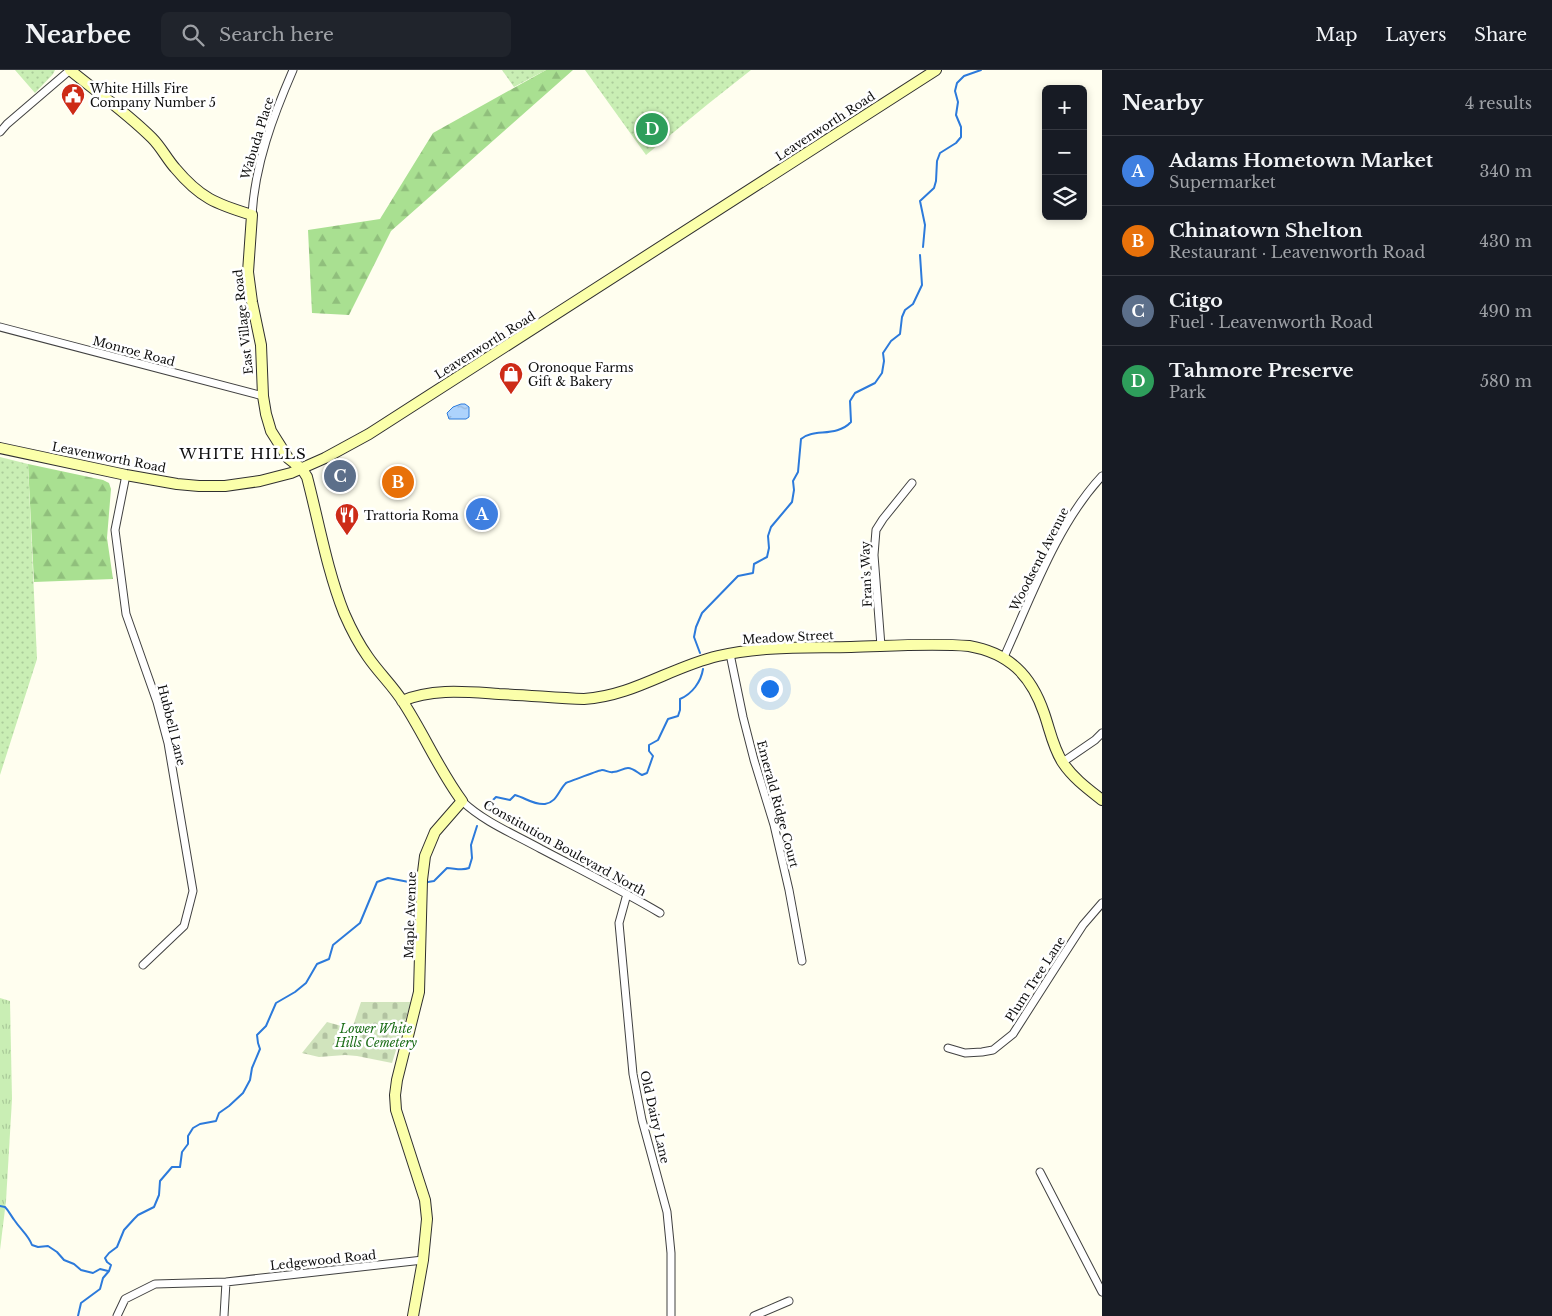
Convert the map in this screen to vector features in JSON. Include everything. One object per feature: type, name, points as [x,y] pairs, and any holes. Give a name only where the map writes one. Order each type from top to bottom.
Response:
[{"type":"main road","points":[[70,70],[153,139],[182,177],[193,188],[216,204],[252,215]]},
{"type":"main road","name":"Leavenworth Road","points":[[0,448],[126,475],[199,486],[225,486],[260,481],[302,469],[369,434],[936,70]]},
{"type":"main road","name":"East Village Road","points":[[252,215],[248,272],[261,345],[263,396],[270,431],[288,458],[302,469]]},
{"type":"main road","points":[[302,469],[306,477],[337,593],[355,636],[368,657],[402,701],[443,773],[462,800]]},
{"type":"main road","name":"Meadow Street","points":[[402,701],[421,695],[441,692],[600,698],[630,690],[698,662],[730,654],[772,648],[969,646],[982,648],[1004,658],[1021,671],[1031,683],[1038,696],[1054,745],[1063,762],[1077,780],[1102,800]]},
{"type":"main road","name":"Maple Avenue","points":[[414,1316],[427,1219],[425,1200],[396,1110],[395,1095],[419,992],[422,880],[425,856],[435,832],[462,800]]},
{"type":"street","points":[[0,132],[70,70]]},
{"type":"street","name":"Wabuda Place","points":[[252,215],[253,190],[260,165],[277,105],[293,70]]},
{"type":"street","name":"Monroe Road","points":[[0,327],[263,396]]},
{"type":"street","name":"Hubbell Lane","points":[[126,475],[115,530],[126,614],[157,702],[168,743],[193,891],[184,926],[143,965]]},
{"type":"street","name":"Woodsend Avenue","points":[[1004,658],[1053,551],[1080,503],[1102,476]]},
{"type":"street","name":"Fran's Way","points":[[881,646],[874,556],[876,530],[912,483]]},
{"type":"street","name":"Emerald Ridge Court","points":[[730,654],[754,760],[774,825],[789,890],[802,961]]},
{"type":"street","points":[[1063,762],[1102,733]]},
{"type":"street","name":"Constitution Boulevard North","points":[[462,800],[493,824],[660,913]]},
{"type":"street","name":"Old Dairy Lane","points":[[627,894],[619,923],[633,1074],[642,1120],[667,1212],[671,1253],[671,1316]]},
{"type":"street","name":"Plum Tree Lane","points":[[948,1048],[965,1053],[982,1052],[993,1050],[1004,1043],[1013,1034],[1074,940],[1102,903]]},
{"type":"street","points":[[1040,1172],[1102,1292]]},
{"type":"street","name":"Ledgewood Road","points":[[117,1316],[125,1299],[155,1284],[226,1282],[423,1260]]},
{"type":"street","points":[[224,1316],[226,1282]]},
{"type":"street","points":[[754,1316],[789,1301]]},
{"type":"green space","points":[[15,70],[55,70],[35,93]]},
{"type":"green space","points":[[502,70],[546,70],[514,87]]},
{"type":"green space","points":[[546,70],[573,70],[391,231],[349,315],[312,313],[308,230],[380,219],[433,133]]},
{"type":"green space","points":[[585,70],[751,70],[646,155]]},
{"type":"green space","points":[[0,457],[28,464],[37,659],[0,775]]},
{"type":"green space","points":[[28,464],[103,480],[109,483],[111,489],[107,538],[113,579],[34,582]]},
{"type":"green space","points":[[0,998],[10,1001],[12,1099],[6,1201],[0,1250]]},
{"type":"green space","name":"Lower White Hills Cemetery","points":[[361,1002],[411,1002],[392,1063],[357,1056],[319,1057],[302,1053],[327,1022],[352,1029]]},
{"type":"water","points":[[461,404],[469,407],[469,417],[466,419],[449,419],[447,413],[453,407]]},
{"type":"waterway","points":[[923,247],[925,225],[920,201],[934,188],[937,161],[940,153],[956,143],[961,137],[961,127],[956,115],[958,102],[955,91],[957,83],[964,76],[981,70]]},
{"type":"waterway","points":[[700,653],[694,637],[702,613],[738,576],[753,573],[754,564],[767,557],[769,548],[768,536],[771,527],[792,502],[793,481],[798,472],[801,439],[812,434],[832,432],[845,427],[851,422],[850,401],[855,393],[875,383],[882,373],[883,353],[891,341],[900,334],[902,317],[905,310],[913,304],[922,285],[920,255]]},
{"type":"waterway","points":[[486,807],[496,797],[510,800],[515,795],[537,803],[549,803],[555,799],[566,783],[602,770],[612,772],[628,768],[642,775],[647,773],[653,756],[649,751],[649,745],[658,740],[668,719],[678,716],[680,699],[695,687],[703,669]]},
{"type":"waterway","points":[[428,882],[434,881],[447,868],[469,868],[472,858],[471,845],[477,826]]},
{"type":"waterway","points":[[78,1316],[81,1303],[100,1289],[103,1278],[111,1265],[105,1258],[117,1247],[124,1230],[138,1215],[154,1207],[159,1195],[160,1181],[172,1167],[180,1167],[182,1152],[188,1144],[188,1136],[193,1128],[200,1124],[216,1121],[219,1113],[243,1093],[250,1080],[252,1068],[260,1049],[257,1035],[266,1026],[276,1003],[306,983],[317,964],[329,959],[333,945],[360,923],[377,882],[388,878],[414,883]]},
{"type":"waterway","points":[[0,1206],[5,1207],[32,1245],[38,1247],[48,1246],[64,1260],[74,1264],[81,1270],[93,1273],[100,1269],[108,1271]]},
{"type":"place","name":"White Hills Fire Company Number 5","points":[[73,116]]},
{"type":"place","name":"Tahmore Preserve","points":[[652,129]]},
{"type":"place","name":"Oronoque Farms Gift & Bakery","points":[[511,395]]},
{"type":"place","name":"Citgo","points":[[340,476]]},
{"type":"place","name":"Chinatown Shelton","points":[[398,482]]},
{"type":"place","name":"Adams Hometown Market","points":[[482,514]]},
{"type":"place","name":"Trattoria Roma","points":[[347,536]]},
{"type":"district","name":"WHITE HILLS","points":[[243,453]]}]
